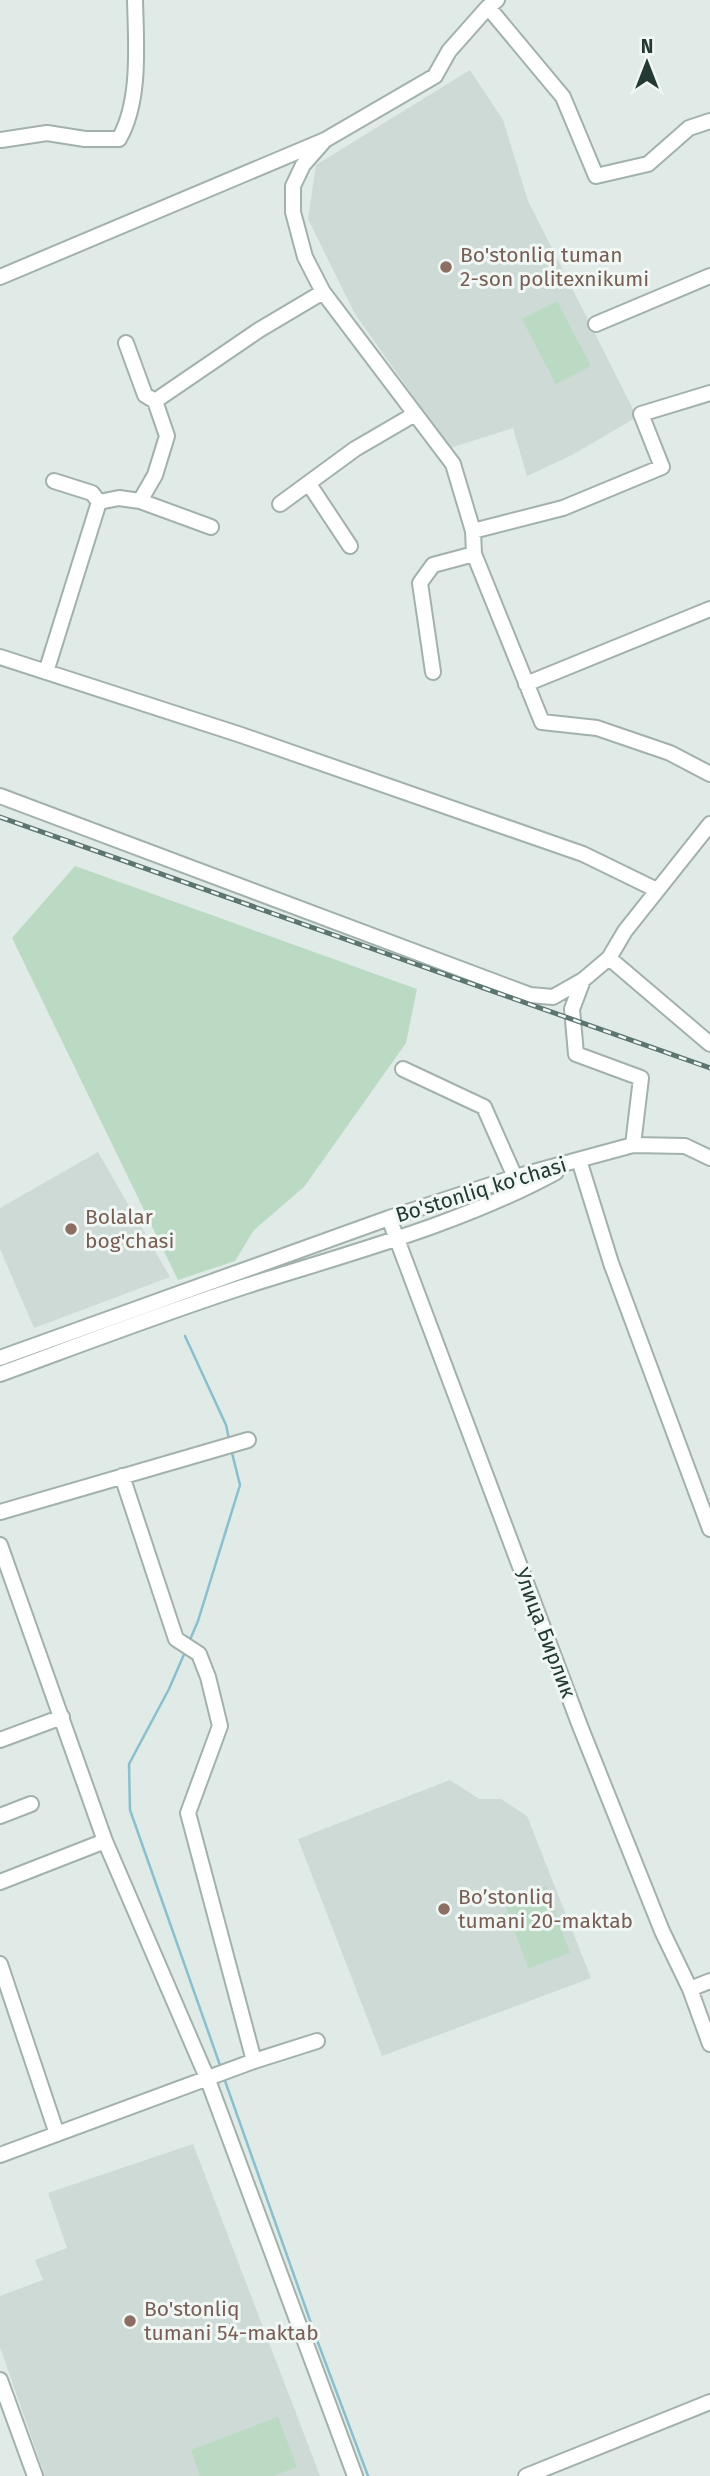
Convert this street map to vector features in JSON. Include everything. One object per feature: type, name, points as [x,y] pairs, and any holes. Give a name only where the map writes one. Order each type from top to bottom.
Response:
[{"type":"street","points":[[1,140],[47,133],[85,139],[120,139],[129,123],[136,56],[135,0]]},
{"type":"street","points":[[0,277],[325,140],[435,76],[449,51],[492,3],[563,97],[596,176],[648,163],[689,128],[710,121]]},
{"type":"street","points":[[325,140],[297,175],[292,199],[301,246],[323,292],[453,464],[473,531],[474,554],[542,722],[597,728],[670,753],[710,774]]},
{"type":"street","points":[[596,324],[710,276]]},
{"type":"street","points":[[155,401],[259,330],[323,292]]},
{"type":"street","points":[[126,342],[145,395],[155,401],[167,436],[155,475],[140,501]]},
{"type":"street","points":[[473,531],[563,508],[662,467],[641,414],[710,393]]},
{"type":"street","points":[[280,505],[355,449],[415,414]]},
{"type":"street","points":[[54,481],[92,493],[99,502]]},
{"type":"street","points":[[309,484],[349,546]]},
{"type":"street","points":[[99,502],[119,498],[140,501],[211,527]]},
{"type":"street","points":[[46,672],[99,502]]},
{"type":"street","points":[[433,672],[420,583],[433,565],[474,554]]},
{"type":"street","points":[[526,684],[710,609]]},
{"type":"street","points":[[0,657],[241,735],[583,854],[657,890]]},
{"type":"street","points":[[0,796],[530,995],[553,997],[583,980],[609,958],[625,931],[710,824]]},
{"type":"street","points":[[609,958],[710,1044]]},
{"type":"street","points":[[583,980],[572,1009],[576,1054],[641,1078],[633,1145]]},
{"type":"street","points":[[403,1069],[484,1107],[515,1177]]},
{"type":"street","points":[[710,1158],[685,1146],[633,1145],[579,1160],[611,1263],[710,1529]]},
{"type":"street","name":"Bo'stonliq ko'chasi","points":[[0,1358],[389,1218],[515,1177],[579,1160]]},
{"type":"street","name":"Bo'stonliq ko'chasi","points":[[0,1374],[201,1300],[397,1238],[521,1191],[579,1160]]},
{"type":"street","name":"Улица Бирлик","points":[[389,1218],[580,1726],[662,1931],[690,1989],[710,2044]]},
{"type":"street","points":[[0,1513],[244,1441]]},
{"type":"street","points":[[122,1476],[176,1639],[199,1654],[208,1676],[220,1726],[188,1813],[254,2061]]},
{"type":"street","points":[[0,1545],[105,1841],[210,2079],[355,2476]]},
{"type":"street","points":[[0,1740],[62,1717]]},
{"type":"street","points":[[0,1816],[31,1804]]},
{"type":"street","points":[[0,1882],[105,1841]]},
{"type":"street","points":[[0,1964],[57,2134]]},
{"type":"street","points":[[690,1989],[710,1981]]},
{"type":"street","points":[[0,2155],[254,2061],[317,2041]]},
{"type":"street","points":[[0,2379],[5,2410],[35,2476]]},
{"type":"street","points":[[526,2476],[710,2402]]},
{"type":"shaded area","name":"Bo'stonliq tuman 2-son politexnikumi","points":[[470,70],[503,120],[528,201],[637,417],[572,455],[527,476],[513,428],[450,448],[355,314],[308,219],[316,165]]},
{"type":"shaded area","name":"Bolalar bog'chasi","points":[[98,1152],[170,1277],[34,1328],[0,1249],[0,1208]]},
{"type":"shaded area","name":"Bo’stonliq tumani 20-maktab","points":[[450,1780],[479,1799],[501,1799],[527,1816],[591,1978],[382,2056],[298,1839]]},
{"type":"shaded area","name":"Bo'stonliq tumani 54-maktab","points":[[193,2144],[320,2476],[45,2476],[0,2347],[0,2296],[43,2280],[35,2260],[67,2248],[48,2193]]},
{"type":"green space","points":[[557,301],[591,366],[556,384],[522,319]]},
{"type":"green space","points":[[75,866],[417,989],[406,1043],[304,1187],[254,1230],[235,1261],[178,1280],[12,938]]},
{"type":"green space","points":[[546,1886],[570,1953],[528,1968],[504,1901]]},
{"type":"green space","points":[[278,2417],[297,2467],[273,2476],[200,2476],[191,2450]]},
{"type":"waterway","points":[[185,1336],[226,1425],[229,1439]]},
{"type":"waterway","points":[[189,1642],[240,1485],[231,1449]]},
{"type":"waterway","points":[[185,1652],[169,1689],[129,1764],[130,1810],[221,2068]]},
{"type":"waterway","points":[[224,2078],[368,2476]]},
{"type":"railway","points":[[0,817],[710,1068]]},
{"type":"place","name":"Bo'stonliq tuman 2-son politexnikumi","points":[[446,267]]},
{"type":"place","name":"Bolalar bog'chasi","points":[[71,1229]]},
{"type":"place","name":"Bo’stonliq tumani 20-maktab","points":[[444,1909]]},
{"type":"place","name":"Bo'stonliq tumani 54-maktab","points":[[130,2321]]}]
